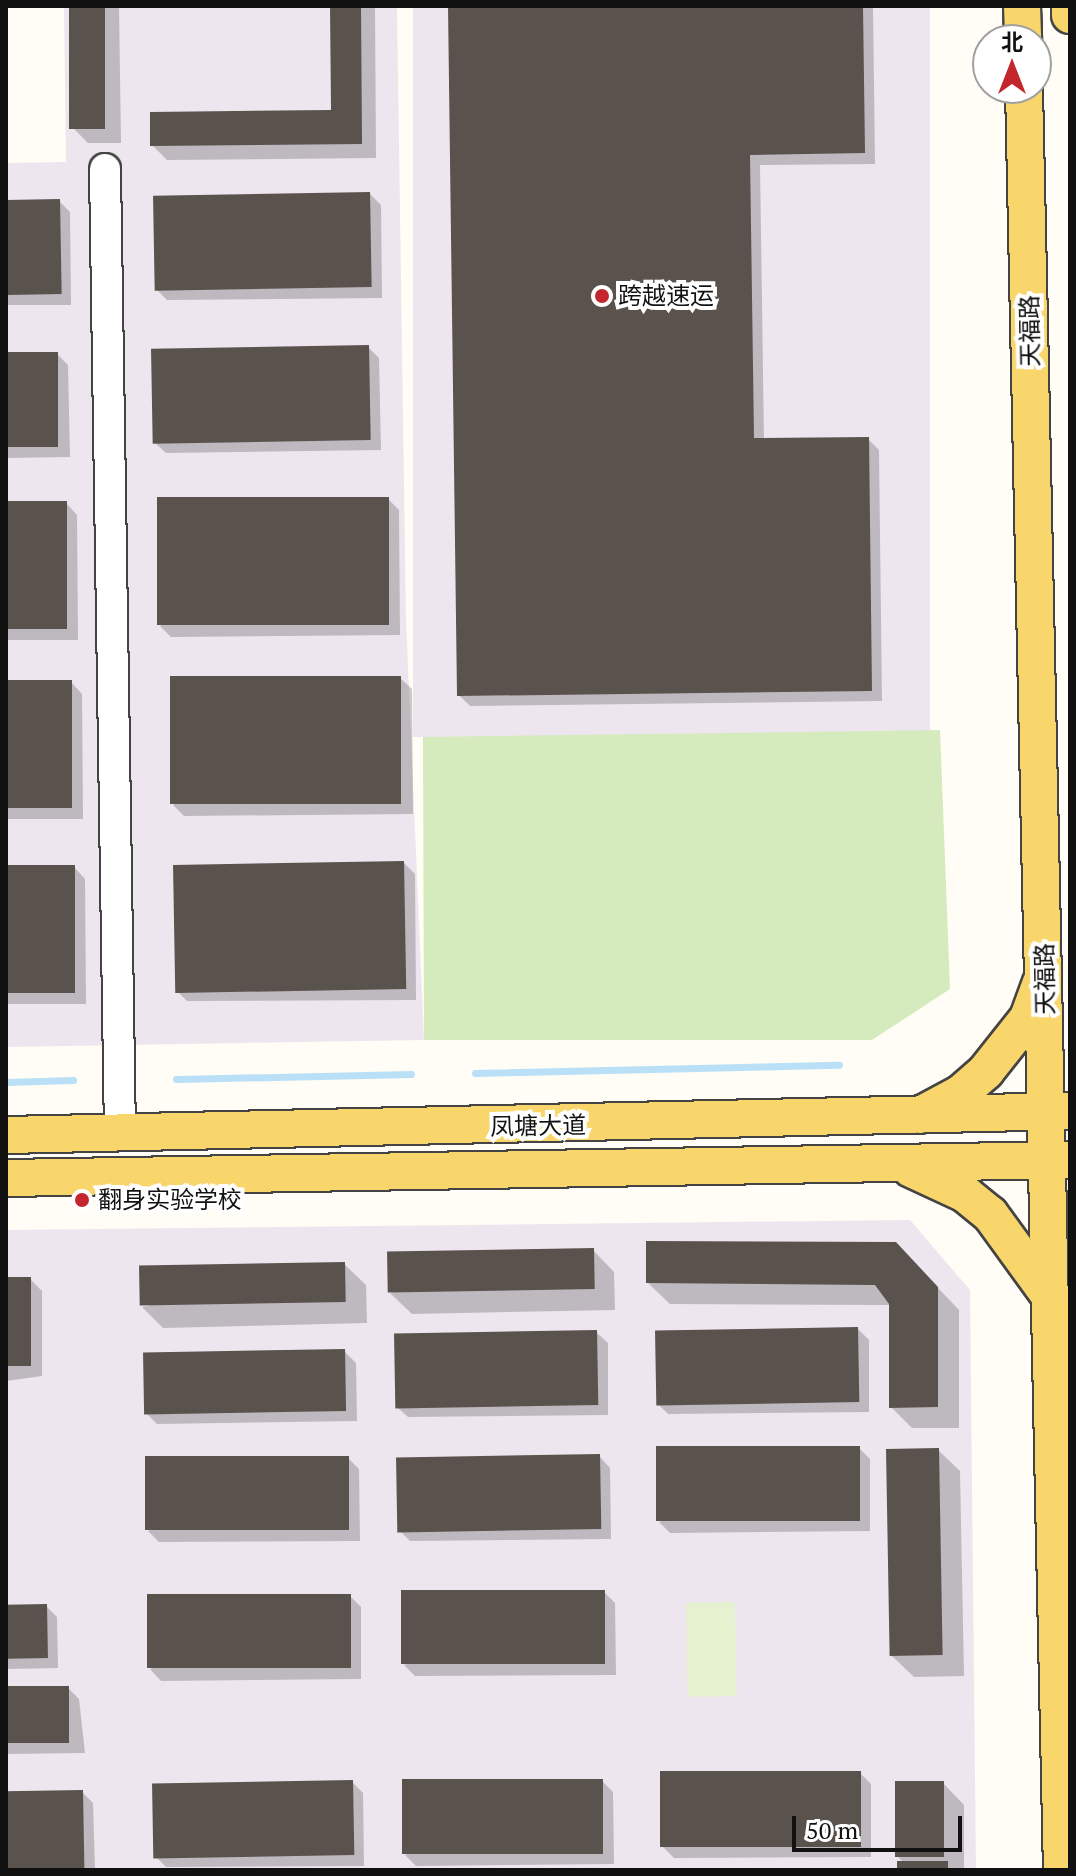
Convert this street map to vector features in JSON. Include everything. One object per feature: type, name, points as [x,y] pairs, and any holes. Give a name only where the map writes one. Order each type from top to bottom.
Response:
[{"type":"main road","points":[[1070,6],[1070,15]]},
{"type":"main road","name":"天福路","points":[[1024,104],[1045,974],[1059,1112],[1051,1298],[1062,1870]]},
{"type":"main road","points":[[911,1118],[961,1093],[986,1071],[1028,1018],[1045,974]]},
{"type":"main road","name":"凤塘大道","points":[[6,1135],[911,1118],[1059,1112]]},
{"type":"main road","name":"凤塘大道","points":[[6,1178],[902,1166],[1059,1160]]},
{"type":"main road","points":[[902,1166],[965,1194],[990,1214],[1051,1298]]},
{"type":"street","points":[[105,169],[120,1134]]},
{"type":"shaded area","points":[[64,6],[397,6],[406,619],[424,1040],[6,1047],[6,163],[66,162]]},
{"type":"shaded area","name":"跨越速运","points":[[413,6],[930,6],[930,737],[413,737]]},
{"type":"shaded area","points":[[910,1220],[970,1290],[976,1870],[6,1870],[6,1230]]},
{"type":"green space","points":[[940,730],[950,989],[872,1040],[424,1040],[423,737]]},
{"type":"green space","points":[[735,1602],[737,1696],[688,1697],[686,1603]]},
{"type":"building","points":[[69,6],[105,6],[105,129],[69,129]]},
{"type":"building","points":[[330,6],[361,6],[362,144],[150,146],[150,112],[331,110]]},
{"type":"building","name":"跨越速运","points":[[448,6],[863,6],[865,153],[750,155],[754,438],[869,437],[872,691],[457,696]]},
{"type":"building","points":[[370,192],[372,287],[155,291],[153,196]]},
{"type":"building","points":[[60,199],[62,294],[8,295],[6,200]]},
{"type":"building","points":[[369,345],[371,440],[153,444],[151,349]]},
{"type":"building","points":[[6,352],[58,352],[58,447],[6,447]]},
{"type":"building","points":[[157,497],[389,497],[389,625],[157,625]]},
{"type":"building","points":[[6,501],[67,501],[67,629],[6,629]]},
{"type":"building","points":[[170,676],[401,676],[401,804],[170,804]]},
{"type":"building","points":[[6,680],[72,680],[72,808],[6,808]]},
{"type":"building","points":[[404,861],[406,989],[175,993],[173,865]]},
{"type":"building","points":[[6,865],[75,865],[75,993],[6,993]]},
{"type":"building","points":[[646,1241],[896,1242],[938,1287],[938,1407],[889,1408],[889,1304],[875,1285],[646,1283]]},
{"type":"building","points":[[594,1248],[595,1289],[388,1293],[387,1252]]},
{"type":"building","points":[[345,1262],[346,1302],[140,1306],[139,1266]]},
{"type":"building","points":[[6,1277],[31,1277],[31,1366],[6,1366]]},
{"type":"building","points":[[858,1327],[859,1402],[656,1406],[655,1331]]},
{"type":"building","points":[[597,1330],[598,1405],[395,1409],[394,1334]]},
{"type":"building","points":[[345,1349],[346,1411],[144,1415],[143,1353]]},
{"type":"building","points":[[656,1446],[860,1446],[860,1521],[656,1521]]},
{"type":"building","points":[[939,1448],[943,1655],[890,1656],[886,1449]]},
{"type":"building","points":[[600,1454],[601,1529],[397,1533],[396,1458]]},
{"type":"building","points":[[145,1456],[349,1456],[349,1530],[145,1530]]},
{"type":"building","points":[[401,1590],[605,1590],[605,1664],[401,1664]]},
{"type":"building","points":[[147,1594],[351,1594],[351,1668],[147,1668]]},
{"type":"building","points":[[47,1604],[48,1658],[7,1659],[6,1605]]},
{"type":"building","points":[[6,1686],[69,1686],[69,1743],[6,1743]]},
{"type":"building","points":[[660,1771],[861,1771],[861,1847],[660,1847]]},
{"type":"building","points":[[402,1779],[603,1779],[603,1854],[402,1854]]},
{"type":"building","points":[[353,1780],[354,1855],[153,1858],[152,1784]]},
{"type":"building","points":[[895,1781],[944,1781],[944,1857],[895,1857]]},
{"type":"building","points":[[83,1790],[84,1870],[7,1870],[6,1791]]},
{"type":"building","points":[[897,1861],[948,1861],[948,1870],[897,1870]]},
{"type":"waterway","points":[[475,1073],[839,1065]]},
{"type":"waterway","points":[[176,1079],[411,1074]]},
{"type":"waterway","points":[[6,1082],[73,1080]]},
{"type":"place","name":"跨越速运","points":[[602,296]]},
{"type":"place","name":"翻身实验学校","points":[[82,1200]]}]
